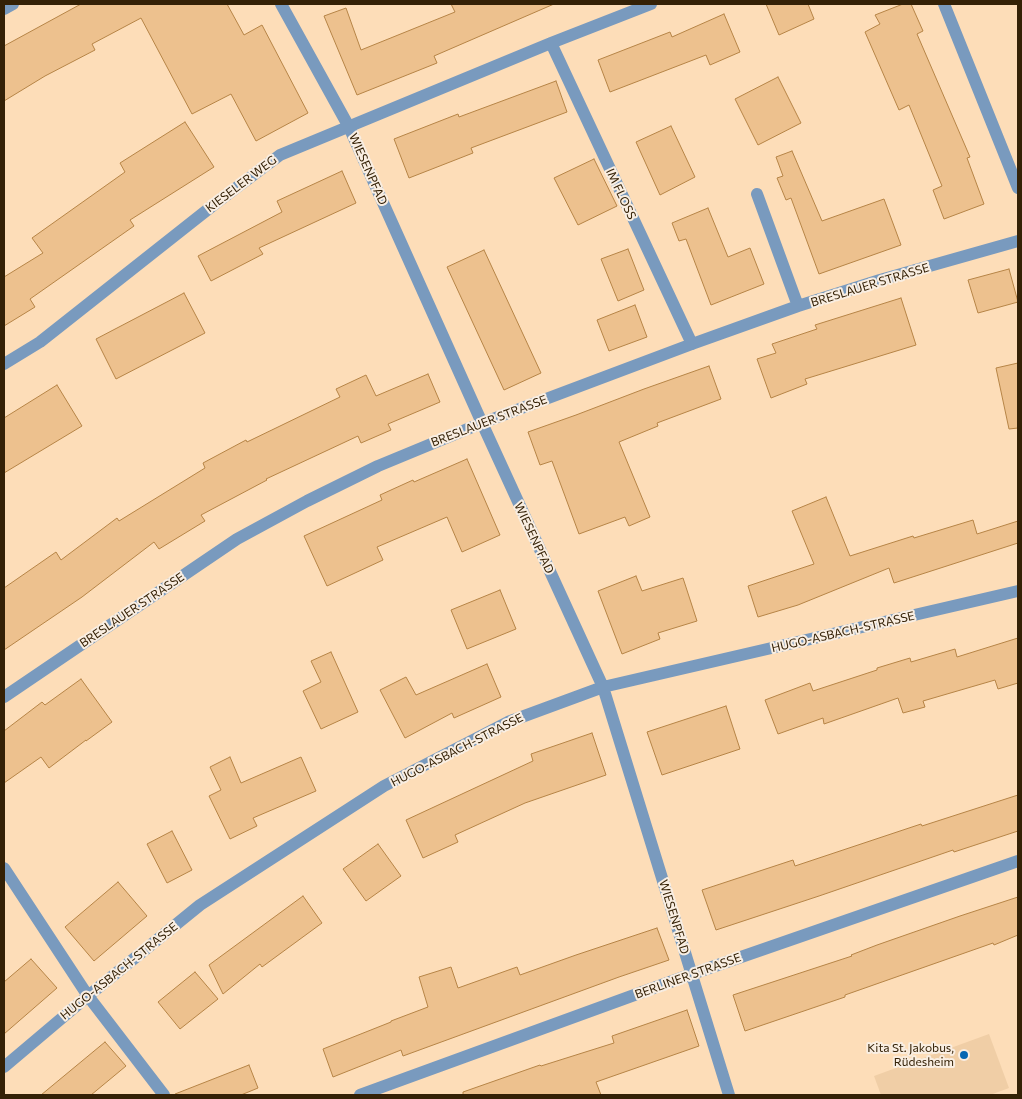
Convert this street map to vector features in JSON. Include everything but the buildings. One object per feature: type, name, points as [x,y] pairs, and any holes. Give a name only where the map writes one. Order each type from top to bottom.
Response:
[{"type":"street","points":[[4,9],[13,4]]},
{"type":"street","name":"WIESENPFAD","points":[[281,4],[349,127],[603,687],[729,1095]]},
{"type":"street","name":"KIESELER WEG","points":[[4,364],[40,342],[208,209],[280,155],[551,43],[651,4]]},
{"type":"street","points":[[944,4],[1018,188]]},
{"type":"street","name":"IM FLOSS","points":[[551,43],[692,344]]},
{"type":"street","points":[[757,194],[798,306]]},
{"type":"street","name":"BRESLAUER STRASSE","points":[[4,697],[237,539],[307,501],[378,466],[482,423],[798,306],[880,280],[1018,241]]},
{"type":"street","name":"HUGO-ASBACH-STRASSE","points":[[4,1067],[200,905],[384,786],[508,722],[603,687],[1018,591]]},
{"type":"street","name":"BERLINER STRASSE","points":[[360,1095],[692,974],[1018,861]]},
{"type":"street","points":[[4,868],[88,996],[164,1095]]},
{"type":"shaded area","name":"Kita St. Jakobus, Rüdesheim","points":[[989,1034],[1009,1088],[990,1095],[881,1095],[874,1076]]},
{"type":"place","name":"Kita St. Jakobus, Rüdesheim","points":[[964,1055]]}]
